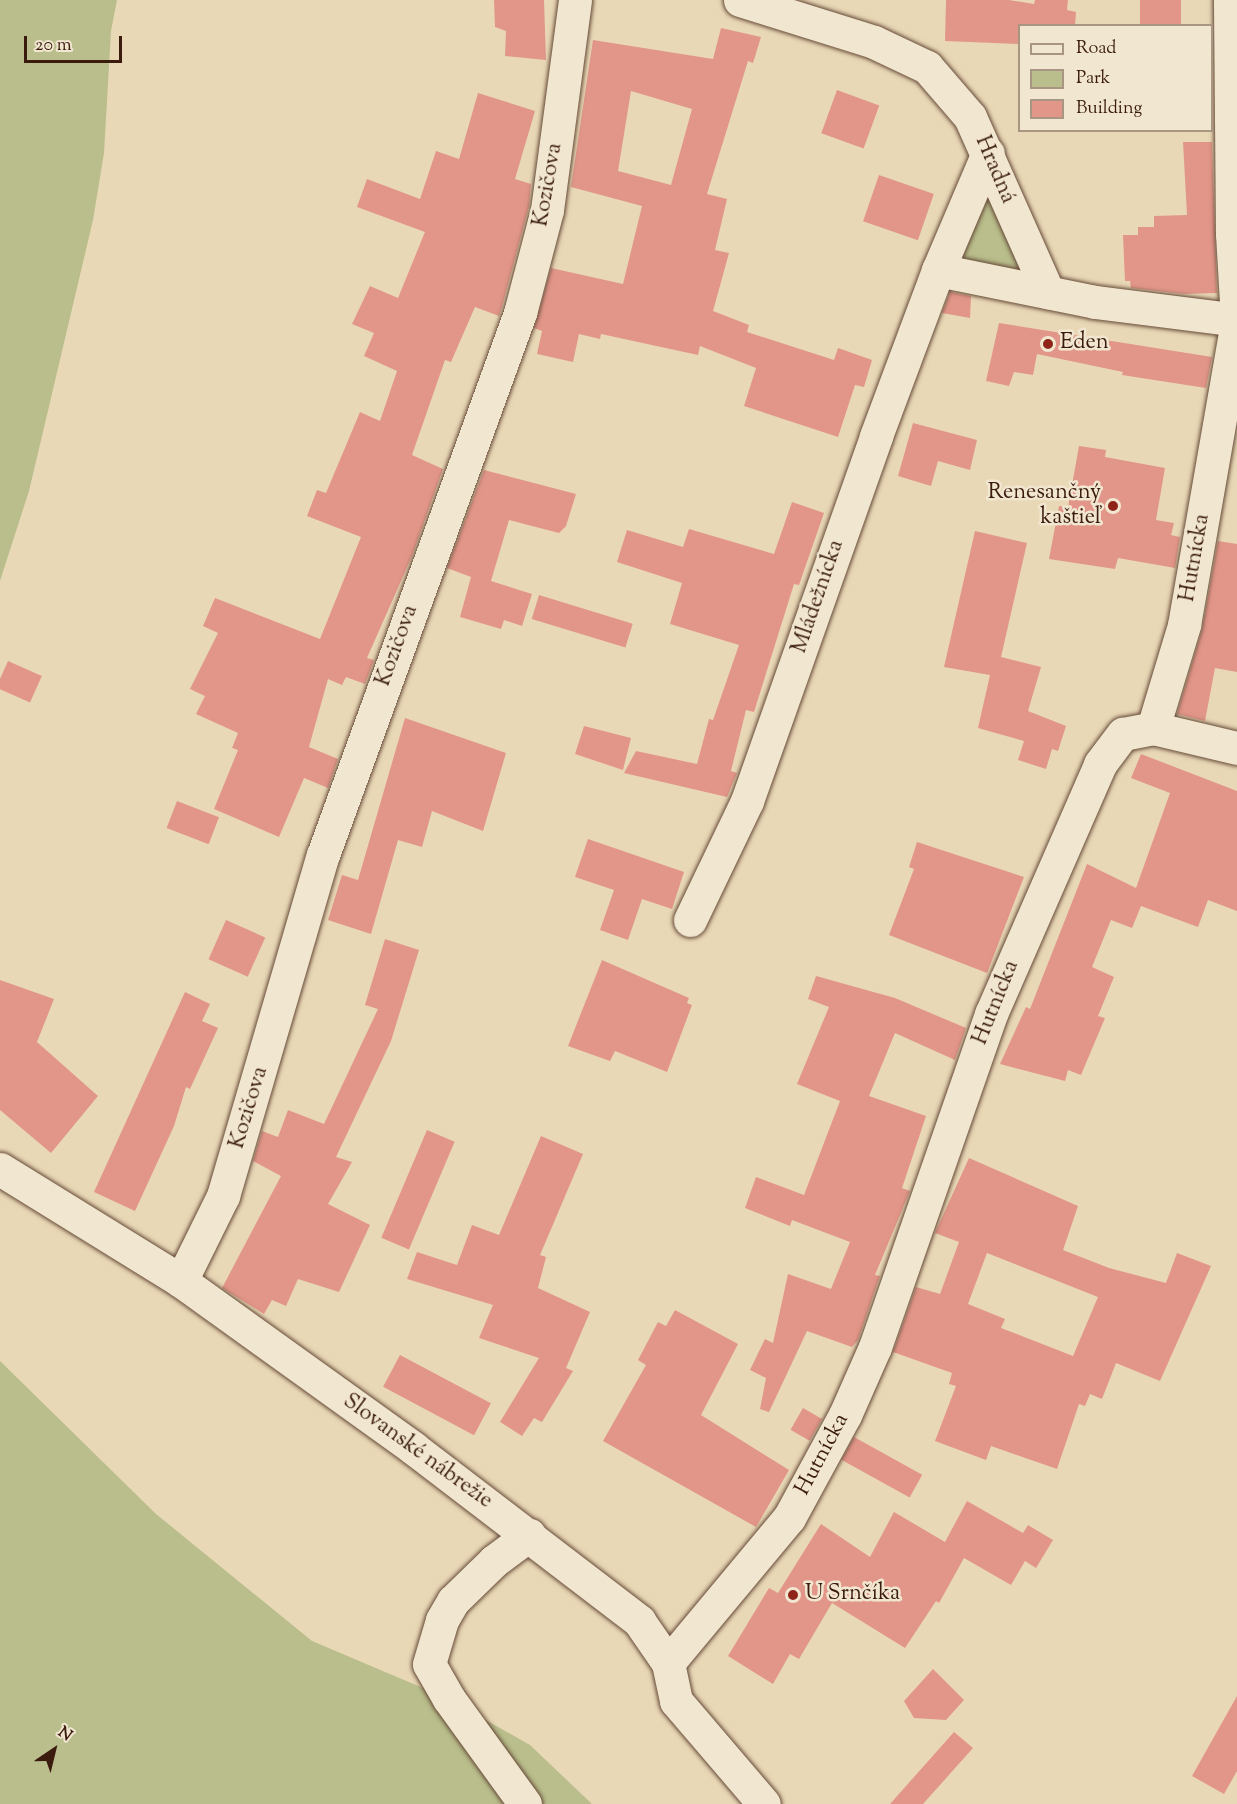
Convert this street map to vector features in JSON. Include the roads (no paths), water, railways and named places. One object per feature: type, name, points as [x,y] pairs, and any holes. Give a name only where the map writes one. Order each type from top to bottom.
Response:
[{"type":"street","name":"Kozičova","points":[[181,1281],[223,1196],[323,855],[520,313],[547,210],[575,0]]},
{"type":"street","name":"Hradná","points":[[740,0],[874,42],[927,67],[970,117],[1048,292]]},
{"type":"street","name":"Hutnícka","points":[[668,1663],[789,1518],[846,1415],[875,1347],[991,1014],[1100,764],[1123,734],[1153,728],[1184,625],[1237,320],[1232,234],[1230,0]]},
{"type":"street","name":"Mládežnícka","points":[[690,920],[747,801],[938,270],[988,153]]},
{"type":"street","points":[[938,270],[1095,302],[1237,320]]},
{"type":"street","points":[[1153,728],[1237,748]]},
{"type":"street","name":"Slovanské nábrežie","points":[[0,1169],[181,1281],[529,1535],[639,1621],[668,1663],[676,1701],[764,1804]]},
{"type":"street","points":[[525,1804],[449,1698],[429,1664],[442,1620],[453,1601],[494,1561],[529,1535]]},
{"type":"place","name":"Eden","points":[[1048,344]]},
{"type":"place","name":"Renesančný kaštieľ","points":[[1113,506]]},
{"type":"place","name":"U Srnčíka","points":[[793,1595]]}]
